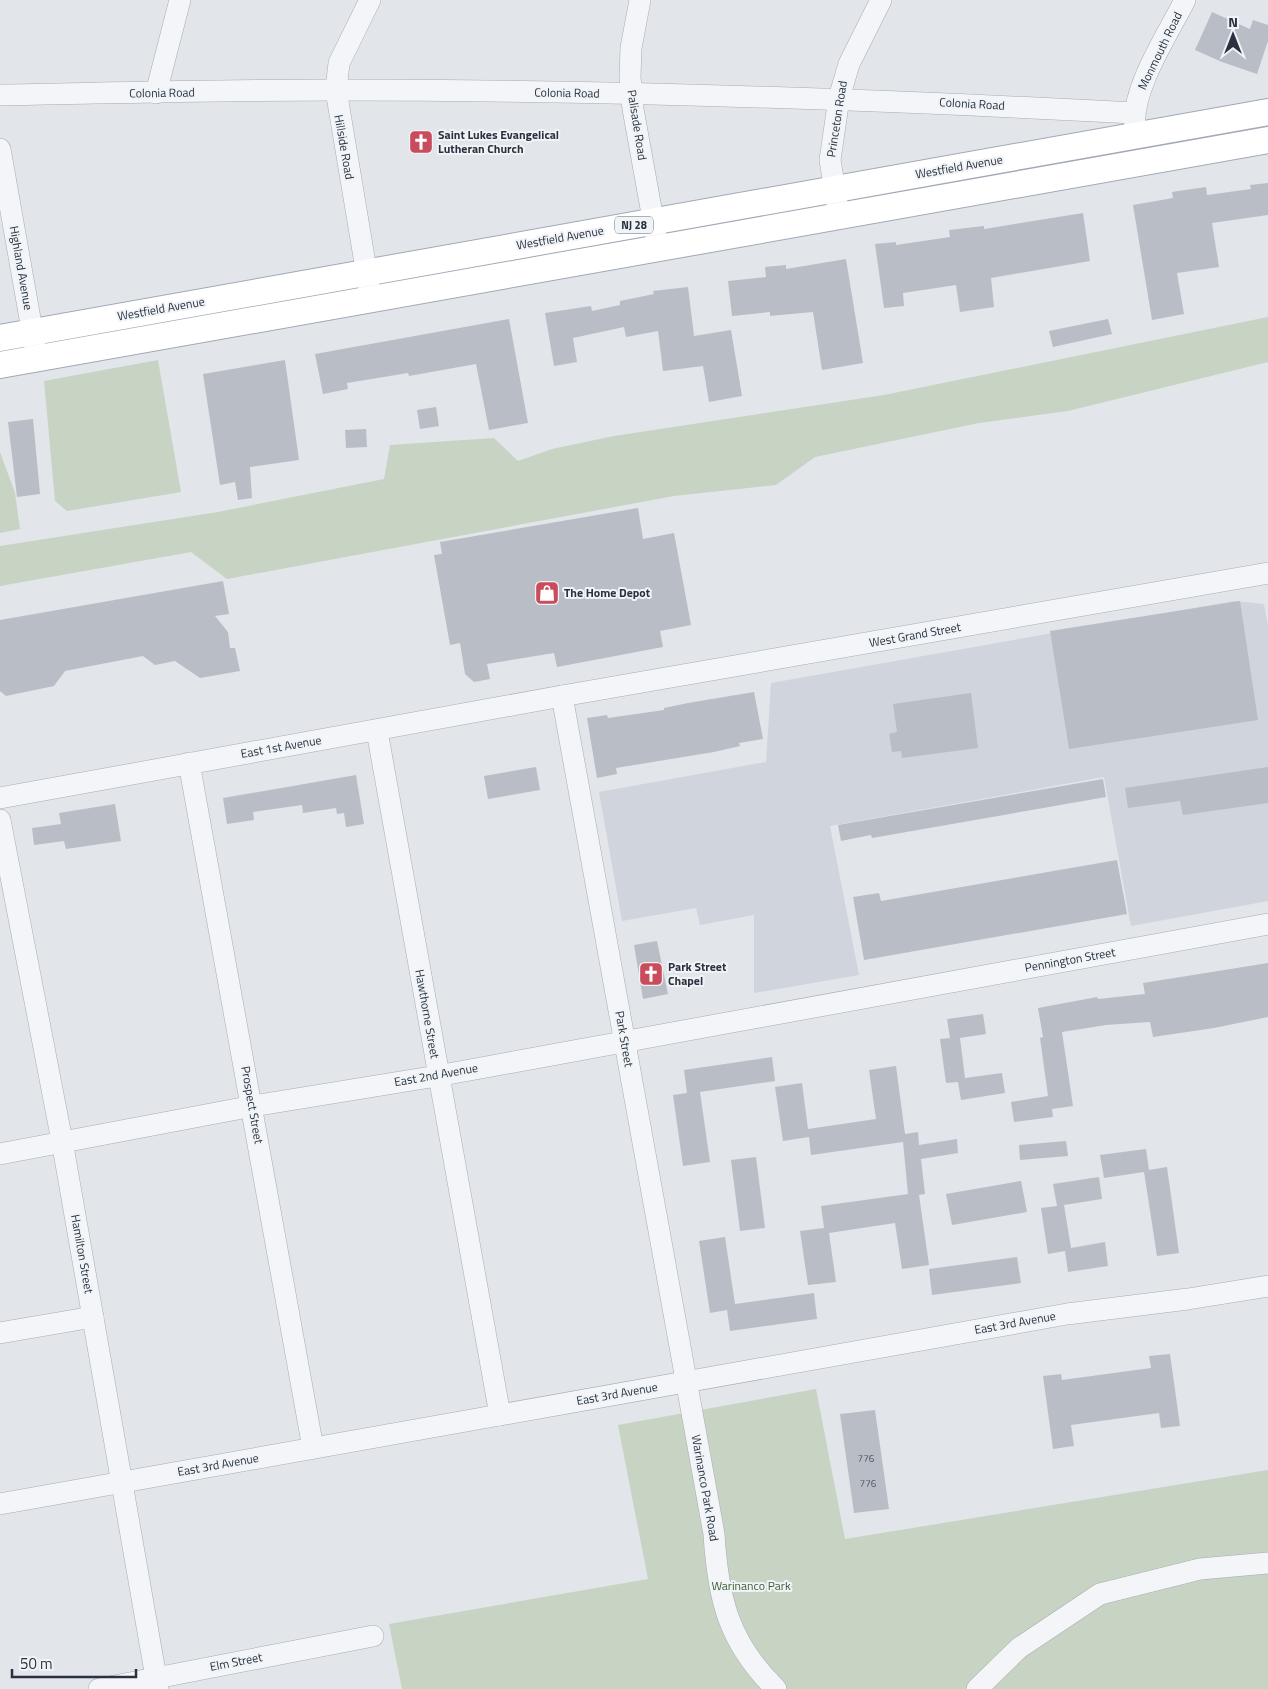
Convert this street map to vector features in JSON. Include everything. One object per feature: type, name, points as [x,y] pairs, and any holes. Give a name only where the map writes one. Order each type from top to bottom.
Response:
[{"type":"main road","name":"Westfield Avenue","points":[[0,338],[834,190],[1135,124],[1268,112]]},
{"type":"main road","name":"NJ 28","points":[[0,365],[1268,140]]},
{"type":"street","points":[[156,93],[180,0]]},
{"type":"street","name":"Hillside Road","points":[[370,0],[339,63],[336,90],[372,300]]},
{"type":"street","name":"Palisade Road","points":[[640,0],[631,48],[631,94],[658,249]]},
{"type":"street","name":"Princeton Road","points":[[839,216],[830,160],[839,98],[849,64],[881,0]]},
{"type":"street","name":"Monmouth Road","points":[[1141,162],[1135,124],[1140,90],[1185,0]]},
{"type":"street","name":"Colonia Road","points":[[0,95],[336,90],[839,98],[1135,124]]},
{"type":"street","name":"Highland Avenue","points":[[0,148],[37,358]]},
{"type":"street","name":"West Grand Street","points":[[562,696],[1268,574]]},
{"type":"street","name":"East 1st Avenue","points":[[0,798],[562,696]]},
{"type":"street","name":"Park Street","points":[[562,696],[686,1382]]},
{"type":"street","name":"Hawthorne Street","points":[[376,730],[500,1415]]},
{"type":"street","name":"Prospect Street","points":[[189,763],[253,1106],[313,1448]]},
{"type":"street","name":"Hamilton Street","points":[[0,820],[62,1142],[157,1683]]},
{"type":"street","name":"Pennington Street","points":[[871,996],[1268,924]]},
{"type":"street","name":"East 2nd Avenue","points":[[0,1154],[253,1106],[438,1076],[871,996]]},
{"type":"street","name":"East 3rd Avenue","points":[[0,1504],[1061,1315],[1268,1286]]},
{"type":"street","points":[[0,1333],[93,1317]]},
{"type":"street","name":"Warinanco Park Road","points":[[686,1382],[714,1534],[717,1576],[729,1623],[757,1670],[776,1689]]},
{"type":"street","points":[[977,1689],[1019,1648],[1100,1594],[1200,1569],[1268,1563]]},
{"type":"street","name":"Elm Street","points":[[99,1689],[157,1683],[372,1636]]},
{"type":"shaded area","points":[[1234,601],[1264,604],[1268,626],[1268,901],[1131,926],[1104,777],[830,826],[859,975],[754,993],[754,915],[700,925],[696,908],[622,921],[599,792],[766,762],[771,683]]},
{"type":"green space","points":[[1268,317],[1268,362],[1068,411],[979,423],[815,457],[776,485],[674,496],[227,579],[191,552],[0,586],[0,546],[218,512],[384,479],[390,445],[494,438],[518,461],[552,449],[614,436],[884,395]]},
{"type":"green space","points":[[158,360],[181,492],[67,511],[55,501],[44,381]]},
{"type":"green space","points":[[0,452],[15,493],[20,529],[0,533]]},
{"type":"green space","name":"Warinanco Park","points":[[816,1389],[845,1539],[1268,1470],[1268,1689],[402,1689],[389,1624],[648,1579],[618,1425]]},
{"type":"building","points":[[1212,12],[1250,29],[1253,20],[1268,25],[1268,41],[1257,74],[1195,50]]},
{"type":"building","points":[[1268,183],[1268,215],[1212,223],[1219,267],[1177,273],[1184,314],[1152,320],[1133,205],[1173,198],[1172,192],[1206,187],[1207,195],[1251,189],[1250,185]]},
{"type":"building","points":[[1083,213],[1090,261],[991,278],[994,307],[960,312],[956,285],[903,293],[904,306],[884,308],[875,244],[896,242],[896,245],[950,237],[949,230],[984,226],[984,229]]},
{"type":"building","points":[[846,259],[863,363],[822,370],[813,312],[770,316],[770,312],[732,316],[728,281],[766,277],[765,267],[786,265],[786,269]]},
{"type":"building","points":[[688,287],[694,336],[731,330],[742,396],[709,402],[703,366],[663,371],[658,331],[626,337],[624,327],[573,338],[577,362],[554,366],[545,313],[591,306],[592,311],[620,305],[620,301],[654,294],[653,291]]},
{"type":"building","points":[[509,319],[528,423],[489,430],[476,364],[409,376],[408,373],[347,383],[348,389],[323,394],[315,354]]},
{"type":"building","points":[[1108,319],[1112,334],[1053,347],[1049,331]]},
{"type":"building","points":[[285,360],[299,460],[250,467],[252,498],[238,500],[235,482],[220,485],[203,374]]},
{"type":"building","points":[[436,407],[439,426],[420,429],[417,410]]},
{"type":"building","points":[[33,419],[40,494],[17,497],[8,422]]},
{"type":"building","points":[[366,429],[367,447],[346,448],[345,430]]},
{"type":"building","name":"The Home Depot","points":[[638,508],[643,539],[674,533],[691,625],[660,631],[663,647],[557,667],[554,653],[487,664],[490,679],[474,682],[465,674],[460,643],[450,645],[434,555],[442,554],[440,542]]},
{"type":"building","points":[[223,581],[229,614],[215,616],[228,632],[230,648],[235,648],[240,671],[200,678],[175,661],[155,665],[143,656],[65,671],[54,686],[6,696],[0,691],[0,620]]},
{"type":"building","points":[[1240,601],[1258,720],[1069,749],[1050,631]]},
{"type":"building","points":[[754,692],[763,739],[739,743],[740,746],[714,752],[616,768],[617,774],[597,778],[587,718],[607,715],[608,718],[664,710],[664,708],[688,703]]},
{"type":"building","points":[[971,693],[978,748],[902,758],[901,751],[892,752],[889,734],[897,732],[893,704]]},
{"type":"building","points":[[536,767],[540,790],[488,799],[484,776]]},
{"type":"building","points":[[1268,767],[1268,803],[1183,815],[1180,801],[1128,808],[1125,788]]},
{"type":"building","points":[[356,775],[364,824],[346,827],[344,813],[337,814],[336,808],[303,813],[302,805],[253,812],[254,820],[227,824],[223,798]]},
{"type":"building","points":[[1103,779],[1106,797],[872,838],[871,835],[841,841],[838,825]]},
{"type":"building","points":[[115,804],[121,841],[66,849],[64,841],[34,845],[32,828],[61,824],[59,813]]},
{"type":"building","points":[[1117,860],[1127,914],[864,960],[853,897],[879,893],[881,901]]},
{"type":"building","name":"Park Street Chapel","points":[[657,941],[668,994],[643,999],[634,945]]},
{"type":"building","points":[[1268,963],[1268,1017],[1214,1028],[1153,1037],[1150,1022],[1106,1025],[1062,1032],[1073,1106],[1052,1109],[1053,1117],[1014,1122],[1011,1102],[1048,1096],[1040,1038],[1043,1037],[1038,1008],[1097,997],[1098,999],[1145,994],[1143,983]]},
{"type":"building","points":[[983,1014],[986,1034],[960,1038],[965,1078],[1002,1073],[1005,1093],[961,1100],[958,1082],[946,1083],[940,1039],[950,1038],[947,1019]]},
{"type":"building","points":[[772,1057],[775,1081],[700,1092],[710,1162],[683,1166],[673,1095],[687,1093],[684,1070]]},
{"type":"building","points":[[896,1066],[905,1134],[918,1132],[919,1145],[957,1139],[958,1153],[921,1159],[925,1194],[919,1195],[929,1265],[902,1269],[895,1223],[829,1233],[836,1282],[808,1285],[800,1231],[824,1228],[821,1206],[908,1194],[903,1142],[811,1155],[809,1137],[783,1141],[775,1087],[802,1083],[808,1129],[876,1119],[869,1070]]},
{"type":"building","points":[[1066,1141],[1068,1156],[1020,1160],[1019,1145]]},
{"type":"building","points":[[1146,1149],[1149,1170],[1167,1167],[1179,1253],[1157,1256],[1144,1172],[1104,1178],[1100,1155]]},
{"type":"building","points":[[756,1157],[765,1228],[740,1231],[731,1160]]},
{"type":"building","points":[[1099,1177],[1102,1199],[1064,1205],[1071,1248],[1105,1242],[1108,1266],[1068,1272],[1065,1251],[1048,1254],[1041,1208],[1057,1206],[1053,1184]]},
{"type":"building","points":[[1021,1181],[1027,1212],[952,1225],[946,1194]]},
{"type":"building","points":[[725,1237],[735,1304],[814,1293],[817,1319],[730,1331],[727,1310],[710,1313],[699,1241]]},
{"type":"building","points":[[1017,1257],[1021,1283],[932,1295],[929,1269]]},
{"type":"building","points":[[1170,1354],[1180,1426],[1161,1428],[1159,1413],[1071,1425],[1074,1446],[1053,1449],[1043,1376],[1061,1374],[1062,1380],[1151,1368],[1149,1356]]},
{"type":"building","points":[[875,1410],[889,1509],[854,1513],[840,1414]]},
{"type":"place","name":"Saint Lukes Evangelical Lutheran Church","points":[[421,142]]},
{"type":"place","name":"The Home Depot","points":[[547,593]]},
{"type":"place","name":"Park Street Chapel","points":[[651,974]]}]
